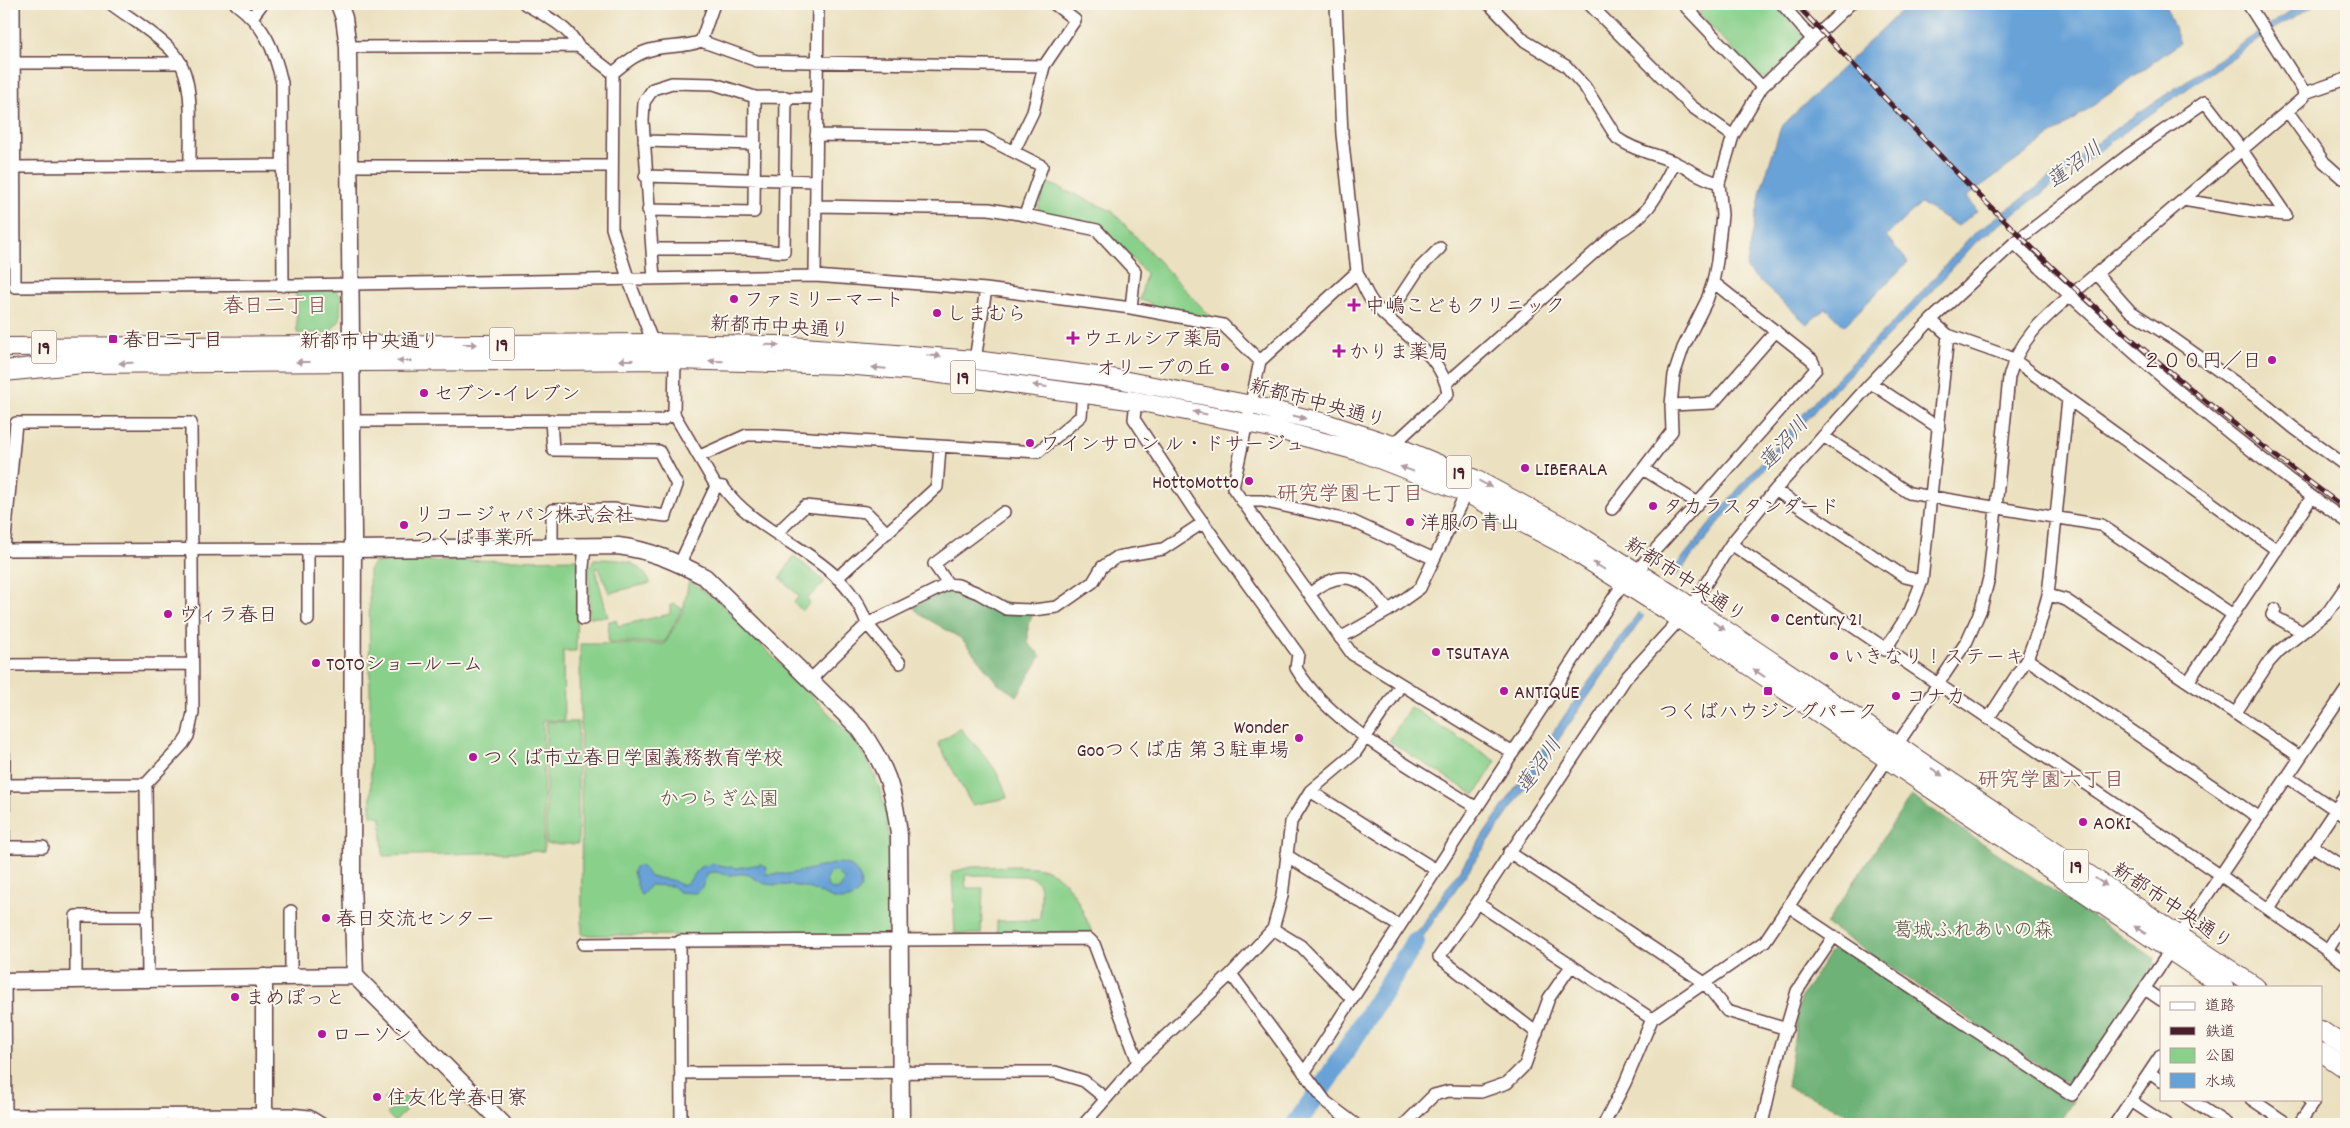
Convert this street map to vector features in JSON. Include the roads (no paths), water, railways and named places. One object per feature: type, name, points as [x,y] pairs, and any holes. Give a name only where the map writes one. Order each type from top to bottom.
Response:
[{"type":"highway","points":[[4,371],[84,355]]},
{"type":"main road","points":[[4,339],[84,355]]},
{"type":"main road","name":"新都市中央通り","points":[[4,364],[84,355],[351,344],[653,343],[777,345],[976,360],[1112,378],[1252,405],[1326,423],[1393,445],[1475,479],[1576,533],[1637,581],[1892,752],[2180,935],[2255,986]]},
{"type":"main road","name":"新都市中央通り","points":[[4,346],[84,355],[352,362],[675,360],[845,365],[926,372],[1084,393],[1248,423],[1361,452],[1466,493],[1637,581]]},
{"type":"main road","name":"新都市中央通り","points":[[1892,752],[2170,951],[2222,986]]},
{"type":"main road","points":[[2322,1031],[2346,1047]]},
{"type":"main road","points":[[2322,1053],[2346,1069]]},
{"type":"street","points":[[14,4],[15,287],[283,286],[629,281],[815,276],[986,289],[1131,308],[1223,325],[1260,362]]},
{"type":"street","points":[[112,4],[164,43],[181,63],[189,86],[190,166]]},
{"type":"street","points":[[236,4],[252,16],[271,45],[277,60],[282,83],[283,286]]},
{"type":"street","points":[[252,16],[262,4]]},
{"type":"street","points":[[525,4],[565,28],[572,34],[578,46],[612,72]]},
{"type":"street","points":[[701,41],[714,4]]},
{"type":"street","points":[[815,276],[818,4]]},
{"type":"street","points":[[1014,151],[1032,112],[1044,66],[1075,20],[1054,4]]},
{"type":"street","points":[[1336,4],[1342,134],[1357,272],[1372,302],[1431,357],[1447,383],[1448,394],[1393,445]]},
{"type":"street","points":[[1489,4],[1525,41],[1566,66],[1589,93],[1618,138],[1625,144],[1675,162],[1705,180],[1719,183]]},
{"type":"street","points":[[1589,4],[1692,106],[1733,136]]},
{"type":"street","points":[[1683,4],[1762,87]]},
{"type":"street","points":[[1782,4],[1812,39]]},
{"type":"street","points":[[1612,509],[1672,431],[1671,405],[1674,375],[1683,348],[1707,300],[1713,282],[1722,215],[1719,183],[1733,136],[1762,87],[1850,4]]},
{"type":"street","points":[[2248,4],[2305,93]]},
{"type":"street","points":[[342,6],[348,48],[350,166],[353,549],[352,880],[355,976],[503,1124]]},
{"type":"street","points":[[612,72],[630,59],[654,49],[688,47],[701,41],[757,60],[1044,66]]},
{"type":"street","points":[[348,48],[578,46]]},
{"type":"street","points":[[14,63],[181,63]]},
{"type":"street","points":[[612,72],[612,228],[629,281],[653,343]]},
{"type":"street","points":[[1604,1124],[1625,1083],[1652,1019],[1765,941],[1967,641],[1981,609],[1989,578],[2009,377],[2014,360],[2036,326],[2288,112],[2302,99],[2305,93],[2346,79]]},
{"type":"street","points":[[654,279],[645,176],[644,141],[644,102],[653,89],[672,83],[693,82],[714,84],[755,97],[817,98]]},
{"type":"street","points":[[648,210],[754,212],[755,97]]},
{"type":"street","points":[[652,249],[748,249],[784,252],[786,97]]},
{"type":"street","points":[[1537,1033],[1439,957],[1626,678],[1775,490],[1871,383],[1931,320],[2014,243],[2128,156],[2205,102],[2242,150],[2286,215],[2254,212],[2183,200]]},
{"type":"street","points":[[2288,112],[2324,162],[2342,178]]},
{"type":"street","points":[[816,135],[984,137],[1042,166],[1025,215]]},
{"type":"street","points":[[644,141],[755,144]]},
{"type":"street","points":[[1447,383],[1614,235],[1632,224],[1647,211],[1675,162]]},
{"type":"street","points":[[15,167],[282,165]]},
{"type":"street","points":[[350,166],[611,166]]},
{"type":"street","points":[[645,176],[816,181]]},
{"type":"street","points":[[816,206],[989,209],[1097,230],[1135,272],[1131,308]]},
{"type":"street","points":[[2014,243],[2157,374],[2312,497],[2346,521]]},
{"type":"street","points":[[1387,318],[1418,270],[1440,248]]},
{"type":"street","points":[[1357,272],[1260,362],[1233,488],[1352,654],[1513,753]]},
{"type":"street","points":[[2097,274],[2130,311],[2174,339],[2260,400],[2294,428],[2346,466]]},
{"type":"street","points":[[1307,1077],[1352,999],[1513,753],[1637,581],[1644,560],[1698,504],[1816,369],[1816,364],[1812,360],[1713,282]]},
{"type":"street","points":[[976,360],[986,289]]},
{"type":"street","points":[[1931,320],[1948,335],[2014,360],[2276,550]]},
{"type":"street","points":[[1671,405],[1713,403],[1776,332]]},
{"type":"street","points":[[1885,650],[1910,611],[1922,581],[1948,335]]},
{"type":"street","points":[[675,360],[674,414],[716,486]]},
{"type":"street","points":[[1871,383],[1939,428]]},
{"type":"street","points":[[700,456],[747,435],[1038,452],[1080,416],[1084,393]]},
{"type":"street","points":[[1988,719],[2027,659],[2048,595],[2068,398]]},
{"type":"street","points":[[1136,401],[1134,419],[1194,510],[1298,654],[1296,668],[1302,680],[1318,698],[1366,739],[1477,808]]},
{"type":"street","points":[[351,421],[662,420],[674,414]]},
{"type":"street","points":[[551,420],[553,450],[660,451],[677,485],[666,516],[613,509],[552,510],[552,547]]},
{"type":"street","points":[[148,979],[146,784],[188,736],[193,713],[192,550],[190,423],[16,423],[4,550],[192,550],[552,547],[633,548],[680,563],[705,577],[720,589],[859,728],[879,755],[887,776],[897,814],[900,835],[901,1124]]},
{"type":"street","points":[[1823,436],[1909,493],[2101,525],[2233,615]]},
{"type":"street","points":[[837,578],[937,487],[940,447]]},
{"type":"street","points":[[1643,469],[1698,504]]},
{"type":"street","points":[[716,486],[723,486],[734,502],[745,512],[815,558],[837,578],[855,599],[867,624],[900,662]]},
{"type":"street","points":[[680,563],[716,486]]},
{"type":"street","points":[[1775,490],[1905,576],[1922,581]]},
{"type":"street","points":[[1340,638],[1388,611],[1420,588],[1466,493]]},
{"type":"street","points":[[2188,682],[2312,497]]},
{"type":"street","points":[[1242,501],[1262,501],[1352,521],[1434,559]]},
{"type":"street","points":[[777,532],[806,506],[866,512],[887,533]]},
{"type":"street","points":[[948,584],[934,564],[1004,512]]},
{"type":"street","points":[[811,679],[867,624],[948,584],[958,585],[978,593],[1006,609],[1033,610],[1057,607],[1093,582],[1102,567],[1117,557],[1163,549],[1204,522]]},
{"type":"street","points":[[1732,544],[1885,650],[2220,875],[2346,964]]},
{"type":"street","points":[[583,620],[585,547]]},
{"type":"street","points":[[308,549],[308,620]]},
{"type":"street","points":[[1310,594],[1332,579],[1342,577],[1356,580],[1378,594],[1388,611]]},
{"type":"street","points":[[2235,714],[2269,662],[2279,651],[2328,612],[2346,586]]},
{"type":"street","points":[[2048,595],[2066,600],[2300,757]]},
{"type":"street","points":[[2275,609],[2272,615],[2302,632]]},
{"type":"street","points":[[2027,659],[2259,818]]},
{"type":"street","points":[[4,665],[192,664]]},
{"type":"street","points":[[1084,1124],[1138,1062],[1231,974],[1273,929],[1282,896],[1290,822],[1310,791],[1355,753],[1401,684]]},
{"type":"street","points":[[2180,935],[2346,691]]},
{"type":"street","points":[[4,754],[4,847],[43,847]]},
{"type":"street","points":[[2287,777],[2346,817]]},
{"type":"street","points":[[4,785],[146,784]]},
{"type":"street","points":[[1310,791],[1436,870]]},
{"type":"street","points":[[2268,909],[2346,794]]},
{"type":"street","points":[[2311,845],[2346,868]]},
{"type":"street","points":[[1509,852],[1705,983],[1728,1012],[1787,1029]]},
{"type":"street","points":[[1286,855],[1400,926]]},
{"type":"street","points":[[1476,902],[1652,1019]]},
{"type":"street","points":[[1788,906],[2072,1095],[2170,951]]},
{"type":"street","points":[[291,910],[291,977]]},
{"type":"street","points":[[76,980],[76,916],[147,916]]},
{"type":"street","points":[[2327,951],[2346,921]]},
{"type":"street","points":[[1273,929],[1301,946],[1352,999]]},
{"type":"street","points":[[1762,1124],[1776,1063],[1797,991],[1834,936]]},
{"type":"street","points":[[584,944],[680,943],[680,941],[1089,939],[1094,944],[1138,1062]]},
{"type":"street","points":[[680,943],[681,1124]]},
{"type":"street","points":[[1405,1124],[1434,1095],[1449,1091],[1481,1092],[1507,1083],[1525,1065],[1549,998],[1571,966]]},
{"type":"street","points":[[1231,974],[1326,1102],[1355,1124]]},
{"type":"street","points":[[322,1124],[302,1115],[264,1119],[6,1120],[4,981],[355,976]]},
{"type":"street","points":[[264,977],[264,1119]]},
{"type":"street","points":[[2145,989],[2160,999]]},
{"type":"street","points":[[2116,1124],[2160,1057]]},
{"type":"street","points":[[681,1073],[1055,1072],[1084,1081],[1105,1098]]},
{"type":"street","points":[[2150,1073],[2160,1079]]},
{"type":"street","points":[[2191,1100],[2227,1124]]},
{"type":"street","points":[[2252,1100],[2288,1124]]},
{"type":"street","points":[[2299,1124],[2314,1103],[2310,1100]]},
{"type":"street","points":[[2131,1101],[2166,1124]]},
{"type":"water","points":[[1908,4],[2165,4],[2180,43],[1967,196],[1977,211],[1958,226],[1921,203],[1886,236],[1908,262],[1844,326],[1826,308],[1807,324],[1746,269],[1761,190],[1781,127]]},
{"type":"water","points":[[2301,4],[2316,4],[2277,27],[2126,131],[1976,242],[1918,306],[1824,400],[1743,493],[1643,617],[1402,967],[1397,962],[1565,715],[1638,613],[1738,489],[1820,395],[1913,302],[1970,237],[2122,124]]},
{"type":"water","points":[[838,863],[847,864],[854,868],[858,874],[860,887],[858,893],[852,898],[839,900],[812,889],[766,884],[745,874],[730,875],[714,872],[708,873],[702,887],[696,893],[679,892],[672,886],[650,885],[642,895],[633,872],[635,867],[639,866],[644,868],[650,877],[672,880],[681,885],[688,883],[700,867],[713,864],[737,868],[761,864],[767,869],[765,874],[789,874]],"holes":[[[835,871],[844,879],[841,888],[834,890],[828,887],[826,879],[829,873]]]},
{"type":"waterway","name":"蓮沼川","points":[[1296,1124],[1329,1077],[1415,942]]},
{"type":"railway","points":[[1796,4],[1952,168],[2084,297],[2193,391],[2346,509]]},
{"type":"place","name":"ファミリーマート","points":[[734,299]]},
{"type":"place","name":"中嶋こどもクリニック","points":[[1354,305]]},
{"type":"place","name":"しまむら","points":[[937,313]]},
{"type":"place","name":"ウエルシア薬局","points":[[1073,338]]},
{"type":"place","name":"春日二丁目","points":[[113,339]]},
{"type":"place","name":"かりま薬局","points":[[1339,351]]},
{"type":"place","name":"２００円／日","points":[[2272,360]]},
{"type":"place","name":"オリーブの丘","points":[[1225,367]]},
{"type":"place","name":"セブン-イレブン","points":[[424,393]]},
{"type":"place","name":"ワインサロン ル・ドサージュ","points":[[1030,443]]},
{"type":"place","name":"LIBERALA","points":[[1525,468]]},
{"type":"place","name":"HottoMotto","points":[[1249,481]]},
{"type":"place","name":"タカラスタンダード","points":[[1653,506]]},
{"type":"place","name":"洋服の青山","points":[[1410,522]]},
{"type":"place","name":"リコージャパン株式会社 つくば事業所","points":[[404,525]]},
{"type":"place","name":"ヴィラ春日","points":[[168,614]]},
{"type":"place","name":"Century 21","points":[[1775,618]]},
{"type":"place","name":"TSUTAYA","points":[[1436,652]]},
{"type":"place","name":"いきなり！ステーキ","points":[[1834,656]]},
{"type":"place","name":"TOTOショールーム","points":[[316,663]]},
{"type":"place","name":"ANTIQUE","points":[[1504,691]]},
{"type":"place","name":"つくばハウジングパーク","points":[[1768,691]]},
{"type":"place","name":"コナカ","points":[[1896,696]]},
{"type":"place","name":"Wonder Gooつくば店 第３駐車場","points":[[1299,738]]},
{"type":"place","name":"つくば市立春日学園義務教育学校","points":[[473,757]]},
{"type":"place","name":"AOKI","points":[[2083,822]]},
{"type":"place","name":"春日交流センター","points":[[326,918]]},
{"type":"place","name":"まめぽっと","points":[[235,997]]},
{"type":"place","name":"ローソン","points":[[322,1034]]},
{"type":"place","name":"住友化学春日寮","points":[[377,1097]]},
{"type":"district","name":"春日二丁目","points":[[275,305]]},
{"type":"district","name":"研究学園七丁目","points":[[1350,493]]},
{"type":"district","name":"研究学園六丁目","points":[[2051,779]]},
{"type":"park label","name":"かつらぎ公園","points":[[719,798]]},
{"type":"park label","name":"葛城ふれあいの森","points":[[1973,929]]}]
